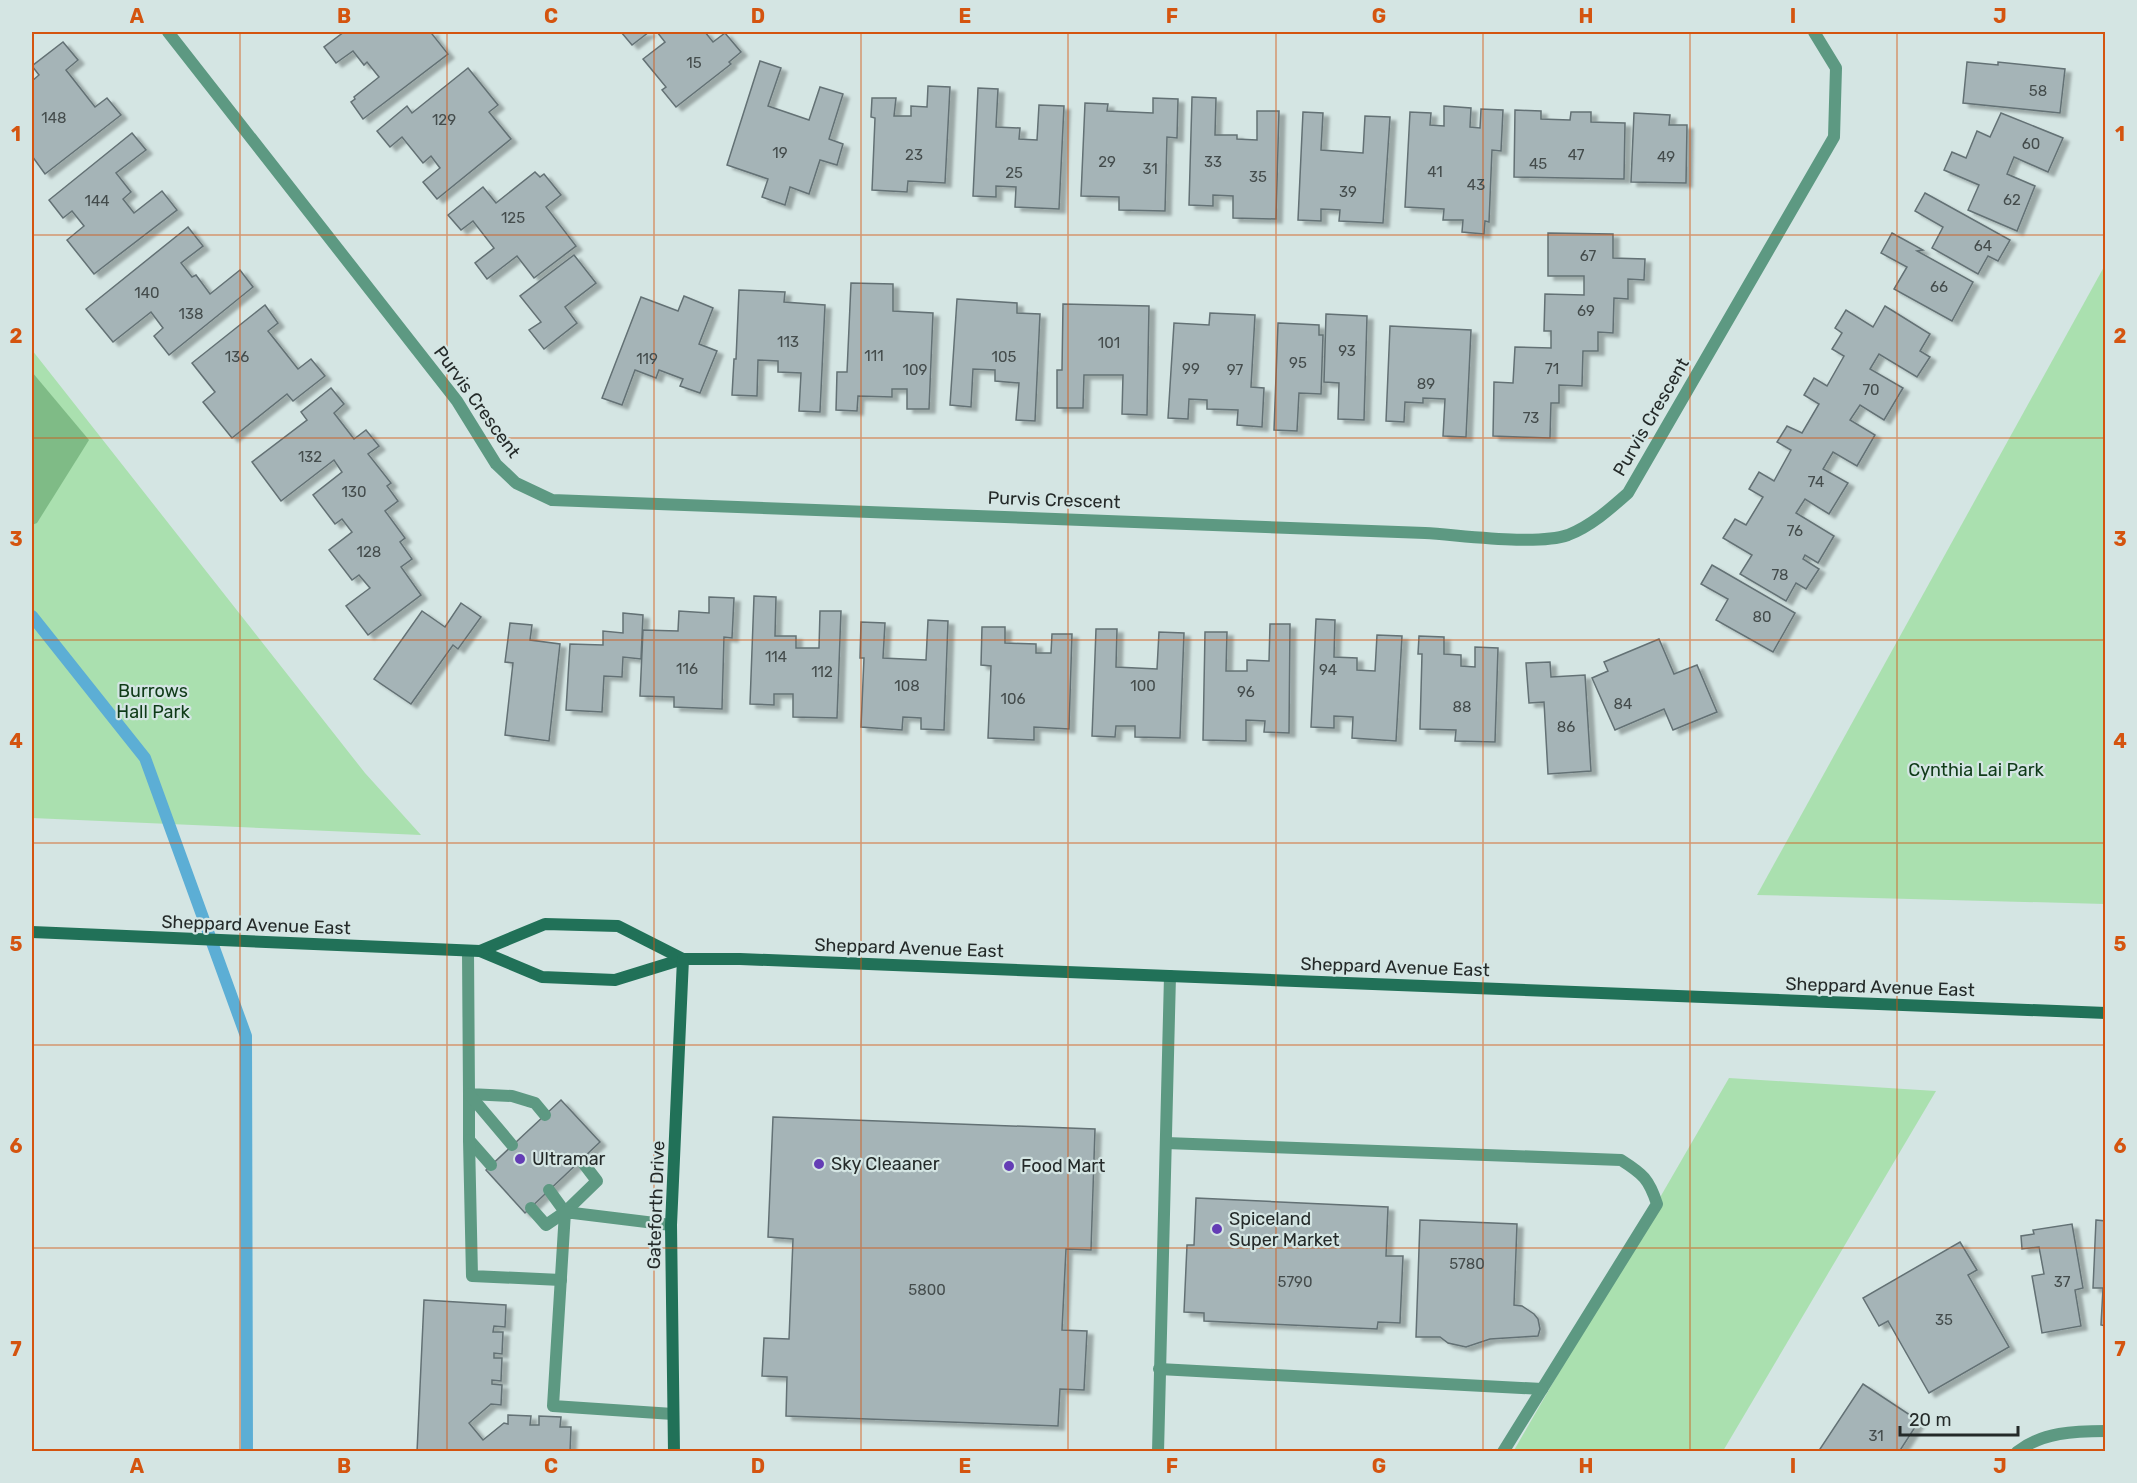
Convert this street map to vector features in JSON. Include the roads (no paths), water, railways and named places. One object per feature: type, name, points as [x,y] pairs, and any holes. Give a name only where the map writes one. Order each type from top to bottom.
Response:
[{"type":"main road","name":"Sheppard Avenue East","points":[[474,951],[545,924],[597,925],[618,926],[683,959]]},
{"type":"main road","name":"Sheppard Avenue East","points":[[32,932],[474,951],[542,977],[615,980],[683,959],[2106,1013]]},
{"type":"main road","name":"Gateforth Drive","points":[[674,1452],[671,1225],[683,959]]},
{"type":"street","name":"Purvis Crescent","points":[[168,32],[457,401],[496,464],[516,483],[552,500],[1389,531],[1534,540],[1567,535],[1608,511],[1628,493],[1834,137],[1836,68],[1814,32]]},
{"type":"street","points":[[474,951],[469,1094],[472,1276],[561,1280]]},
{"type":"street","points":[[1158,1452],[1170,976]]},
{"type":"street","points":[[469,1094],[512,1096],[535,1103],[545,1115]]},
{"type":"street","points":[[469,1094],[512,1146]]},
{"type":"street","points":[[470,1140],[491,1165]]},
{"type":"street","points":[[1166,1143],[1622,1160],[1642,1173],[1653,1190],[1657,1204],[1503,1452]]},
{"type":"street","points":[[531,1208],[546,1225],[565,1212],[597,1181],[581,1160]]},
{"type":"street","points":[[549,1190],[565,1212],[553,1406],[674,1414]]},
{"type":"street","points":[[565,1212],[671,1225]]},
{"type":"street","points":[[1160,1369],[1542,1389]]},
{"type":"street","points":[[2017,1452],[2051,1434],[2106,1431]]},
{"type":"waterway","points":[[32,616],[145,758],[246,1036],[247,1452]]},
{"type":"place","name":"Ultramar","points":[[520,1159]]},
{"type":"place","name":"Sky Cleaaner","points":[[819,1164]]},
{"type":"place","name":"Food Mart","points":[[1009,1166]]},
{"type":"place","name":"Spiceland Super Market","points":[[1217,1229]]},
{"type":"park label","name":"Burrows Hall Park","points":[[153,701]]},
{"type":"park label","name":"Cynthia Lai Park","points":[[1976,770]]}]
